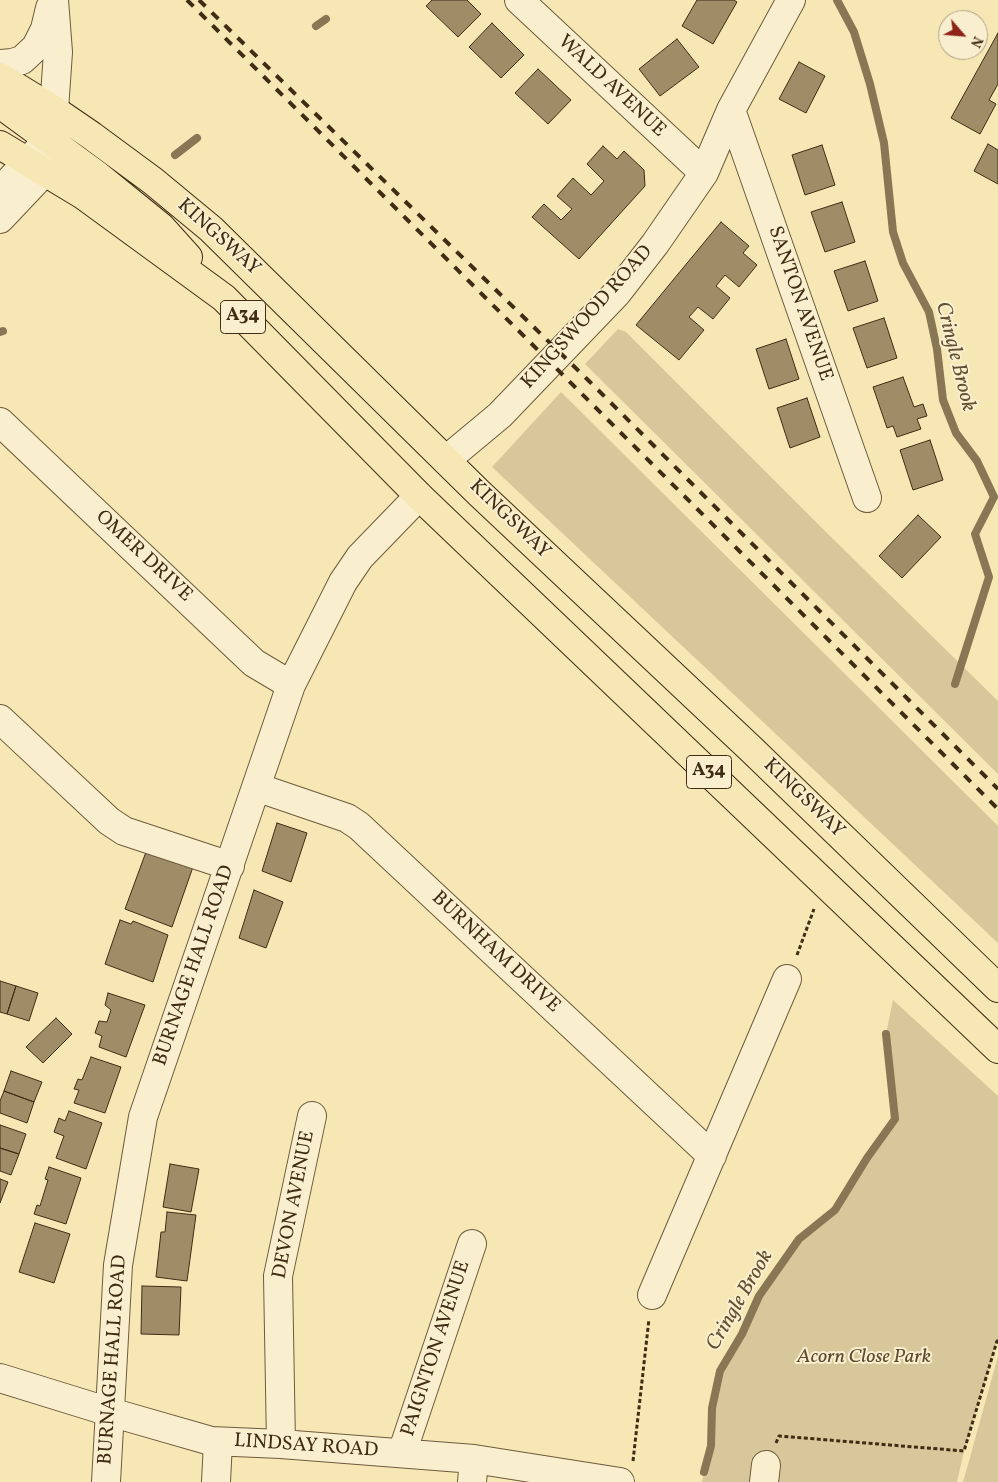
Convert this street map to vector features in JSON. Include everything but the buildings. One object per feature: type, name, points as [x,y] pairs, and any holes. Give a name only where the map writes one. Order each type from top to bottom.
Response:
[{"type":"highway","name":"KINGSWAY","points":[[0,77],[54,110],[153,181],[211,229],[446,460],[751,749],[998,988]]},
{"type":"highway","name":"KINGSWAY","points":[[0,104],[97,175],[161,227],[224,298],[419,496],[998,1049]]},
{"type":"highway","name":"KINGSWAY","points":[[0,146],[83,195],[224,298]]},
{"type":"street","points":[[0,64],[22,60],[36,47],[45,29],[53,0]]},
{"type":"street","points":[[0,190],[34,166],[49,139],[54,110],[58,52],[53,0]]},
{"type":"street","name":"WALD AVENUE","points":[[518,0],[704,173]]},
{"type":"street","name":"KINGSWOOD ROAD","points":[[446,460],[500,415],[617,293],[655,244],[704,173],[730,110],[791,0]]},
{"type":"street","name":"SANTON AVENUE","points":[[730,110],[867,498]]},
{"type":"street","points":[[0,219],[36,182],[34,166]]},
{"type":"street","name":"OMER DRIVE","points":[[0,422],[254,663],[291,685]]},
{"type":"street","name":"BURNAGE HALL ROAD","points":[[106,1482],[118,1265],[143,1118],[291,685],[343,582],[360,557],[419,496]]},
{"type":"street","points":[[0,719],[109,821],[139,836],[230,866]]},
{"type":"street","name":"BURNHAM DRIVE","points":[[256,787],[347,818],[358,826],[712,1156]]},
{"type":"street","points":[[652,1295],[787,979]]},
{"type":"street","name":"DEVON AVENUE","points":[[281,1444],[278,1276],[312,1116]]},
{"type":"street","name":"PAIGNTON AVENUE","points":[[402,1453],[472,1244]]},
{"type":"street","name":"LINDSAY ROAD","points":[[0,1378],[211,1442],[281,1444],[402,1453],[473,1470],[627,1472]]},
{"type":"street","points":[[216,1482],[218,1442]]},
{"type":"path","points":[[787,979],[824,882]]},
{"type":"path","points":[[627,1472],[652,1295]]},
{"type":"path","points":[[765,1474],[779,1436],[964,1451],[998,1341]]},
{"type":"green space","points":[[618,329],[626,332],[998,701],[998,774],[585,364]]},
{"type":"green space","points":[[561,392],[998,826],[998,943],[492,467]]},
{"type":"green space","name":"Acorn Close Park","points":[[893,1000],[998,1096],[998,1341],[964,1451],[957,1482],[702,1482],[711,1446],[712,1408],[720,1371],[742,1334],[759,1296],[799,1239],[835,1210],[867,1158],[895,1119],[886,1034]]},
{"type":"green space","points":[[998,1356],[998,1482],[963,1482],[969,1461]]},
{"type":"waterway","name":"Cringle Brook","points":[[837,0],[854,32],[870,84],[884,143],[893,232],[903,263],[929,312],[937,349],[943,400],[956,433],[977,461],[994,497],[975,534],[989,577],[955,684]]},
{"type":"waterway","points":[[316,26],[326,19]]},
{"type":"waterway","points":[[175,155],[197,138]]},
{"type":"waterway","name":"Cringle Brook","points":[[704,1472],[711,1446],[712,1408],[720,1371],[742,1334],[759,1296],[799,1239],[835,1210],[867,1158],[895,1119],[886,1034]]},
{"type":"railway","points":[[187,0],[998,809]]},
{"type":"railway","points":[[199,0],[589,381],[998,789]]}]
